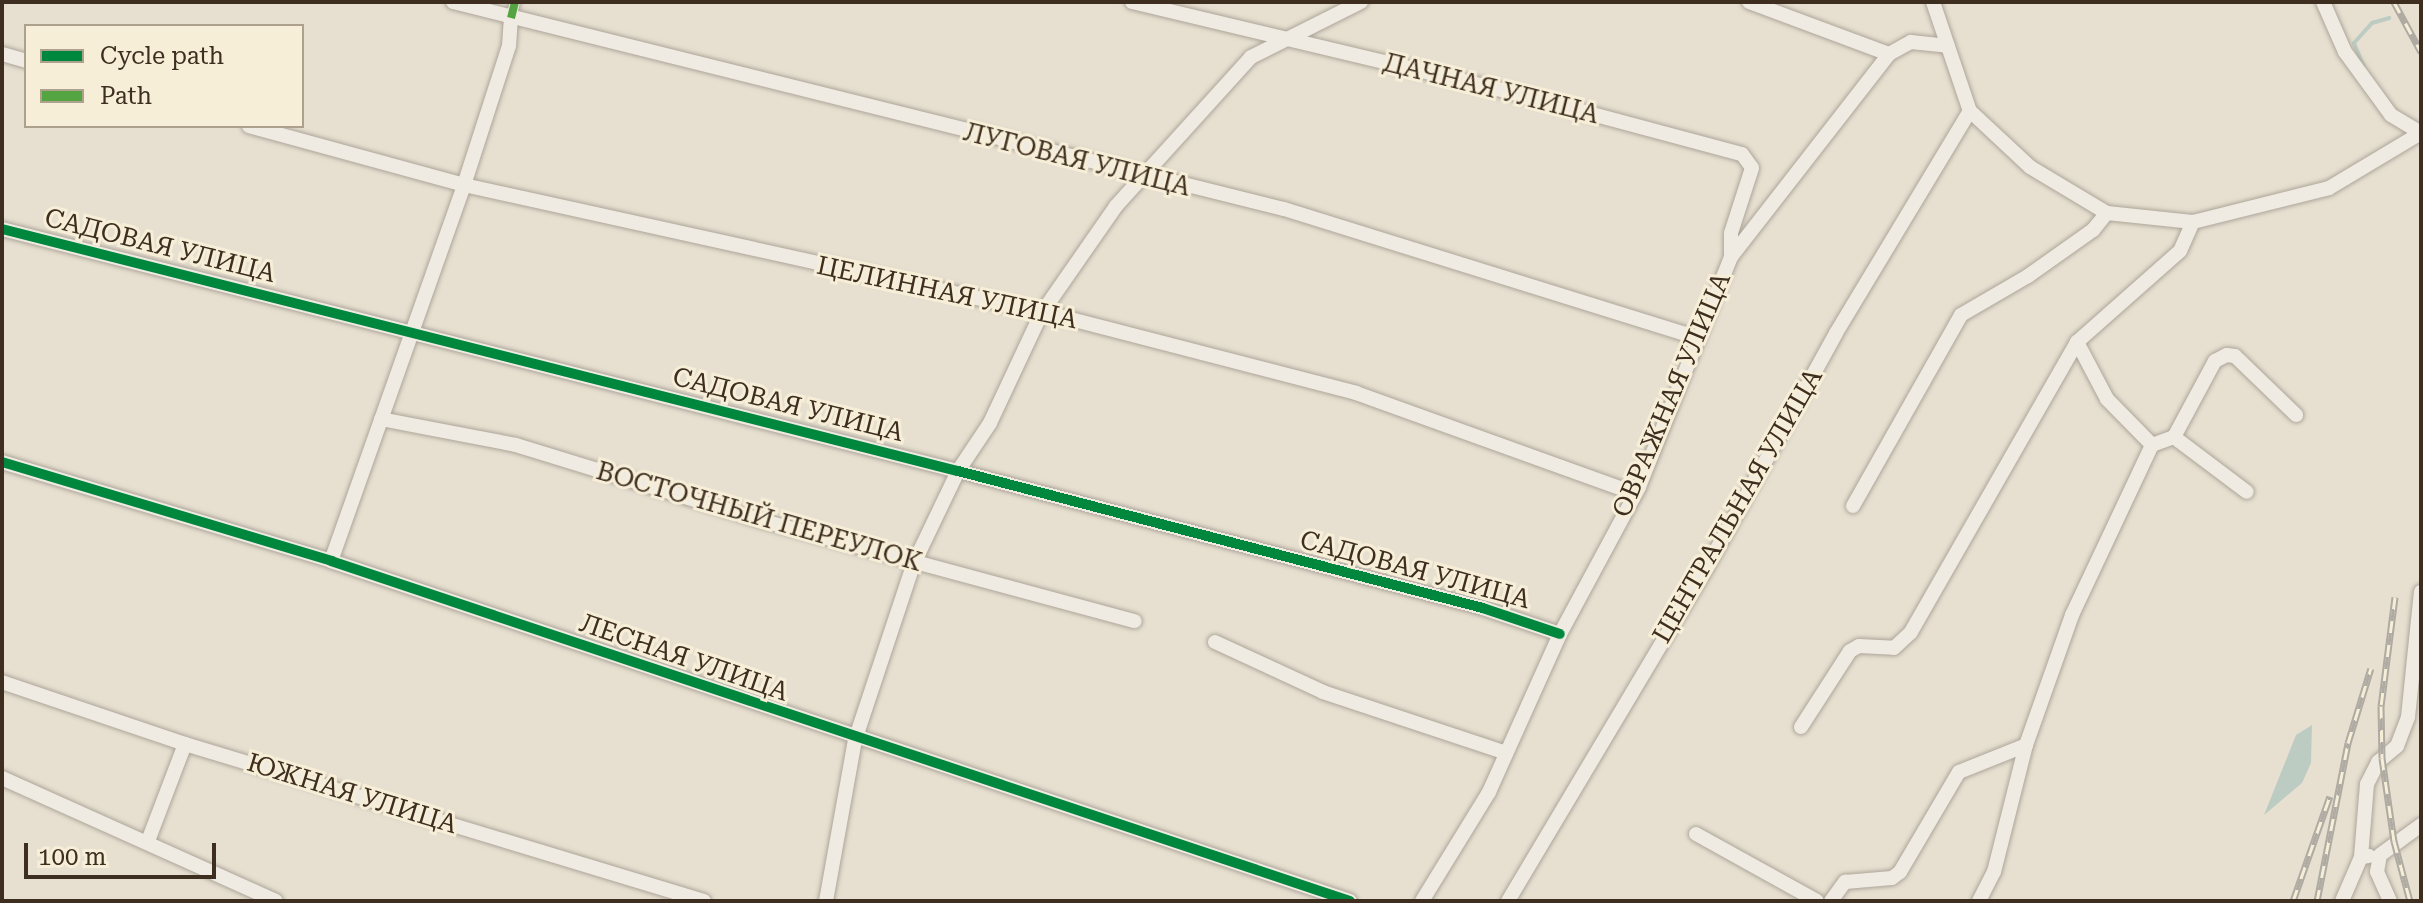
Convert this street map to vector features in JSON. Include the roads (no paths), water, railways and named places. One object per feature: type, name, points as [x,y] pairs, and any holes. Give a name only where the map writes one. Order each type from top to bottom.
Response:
[{"type":"street","name":"ЛУГОВАЯ УЛИЦА","points":[[453,2],[1143,177],[1284,209],[1696,337]]},
{"type":"street","points":[[331,561],[464,185],[509,46],[515,2]]},
{"type":"street","name":"ДАЧНАЯ УЛИЦА","points":[[1132,2],[1742,154],[1752,168],[1731,233],[1731,257]]},
{"type":"street","points":[[826,901],[855,740],[914,563],[958,471],[990,423],[1041,314],[1143,177],[1251,57],[1361,2]]},
{"type":"street","points":[[1749,2],[1889,54],[1911,42],[1948,46]]},
{"type":"street","points":[[1933,2],[1970,111],[2030,167],[2107,213],[2193,222],[2329,188],[2421,133],[2391,115],[2345,52],[2323,2]]},
{"type":"street","points":[[2,54],[24,60]]},
{"type":"street","name":"ОВРАЖНАЯ УЛИЦА","points":[[1422,901],[1489,792],[1560,634],[1634,493],[1731,257],[1889,54]]},
{"type":"street","name":"ЦЕНТРАЛЬНАЯ УЛИЦА","points":[[1508,901],[1707,567],[1836,333],[1970,111]]},
{"type":"street","name":"ЦЕЛИННАЯ УЛИЦА","points":[[256,128],[464,185],[1041,314],[1356,393],[1634,493]]},
{"type":"street","points":[[1853,506],[1961,315],[2028,276],[2093,230],[2107,213]]},
{"type":"street","points":[[1801,727],[1850,651],[1859,646],[1894,648],[1911,632],[2077,342],[2180,251],[2193,222]]},
{"type":"street","name":"САДОВАЯ УЛИЦА","points":[[2,229],[958,471],[1483,608],[1560,634]]},
{"type":"street","points":[[2077,342],[2107,399],[2152,445]]},
{"type":"street","points":[[1979,901],[2008,827],[2026,745],[2072,615],[2152,445],[2174,437],[2215,361],[2227,355],[2235,356],[2296,415]]},
{"type":"street","name":"ВОСТОЧНЫЙ ПЕРЕУЛОК","points":[[381,419],[516,445],[914,563],[1135,621]]},
{"type":"street","points":[[2174,437],[2247,492]]},
{"type":"street","name":"ЛЕСНАЯ УЛИЦА","points":[[2,462],[331,561],[855,740],[1350,901]]},
{"type":"street","points":[[2342,901],[2361,857],[2367,784],[2378,762],[2397,746],[2408,717],[2421,592]]},
{"type":"street","points":[[1215,642],[1323,692],[1506,753]]},
{"type":"street","name":"ЮЖНАЯ УЛИЦА","points":[[2,682],[185,744],[704,901]]},
{"type":"street","points":[[148,841],[185,744]]},
{"type":"street","points":[[1831,901],[1845,882],[1892,878],[1900,872],[1959,772],[2026,745]]},
{"type":"street","points":[[2,778],[276,901]]},
{"type":"street","points":[[2361,857],[2380,855],[2421,825]]},
{"type":"street","points":[[1696,834],[1817,901]]},
{"type":"street","points":[[2380,855],[2377,872],[2390,901]]},
{"type":"waterway","points":[[2364,67],[2354,43],[2372,23],[2389,18]]},
{"type":"railway","points":[[2394,2],[2421,52]]},
{"type":"railway","points":[[2395,597],[2381,706],[2382,758],[2394,841],[2410,901]]},
{"type":"railway","points":[[2317,901],[2348,743],[2371,668]]},
{"type":"railway","points":[[2293,901],[2330,796]]}]
